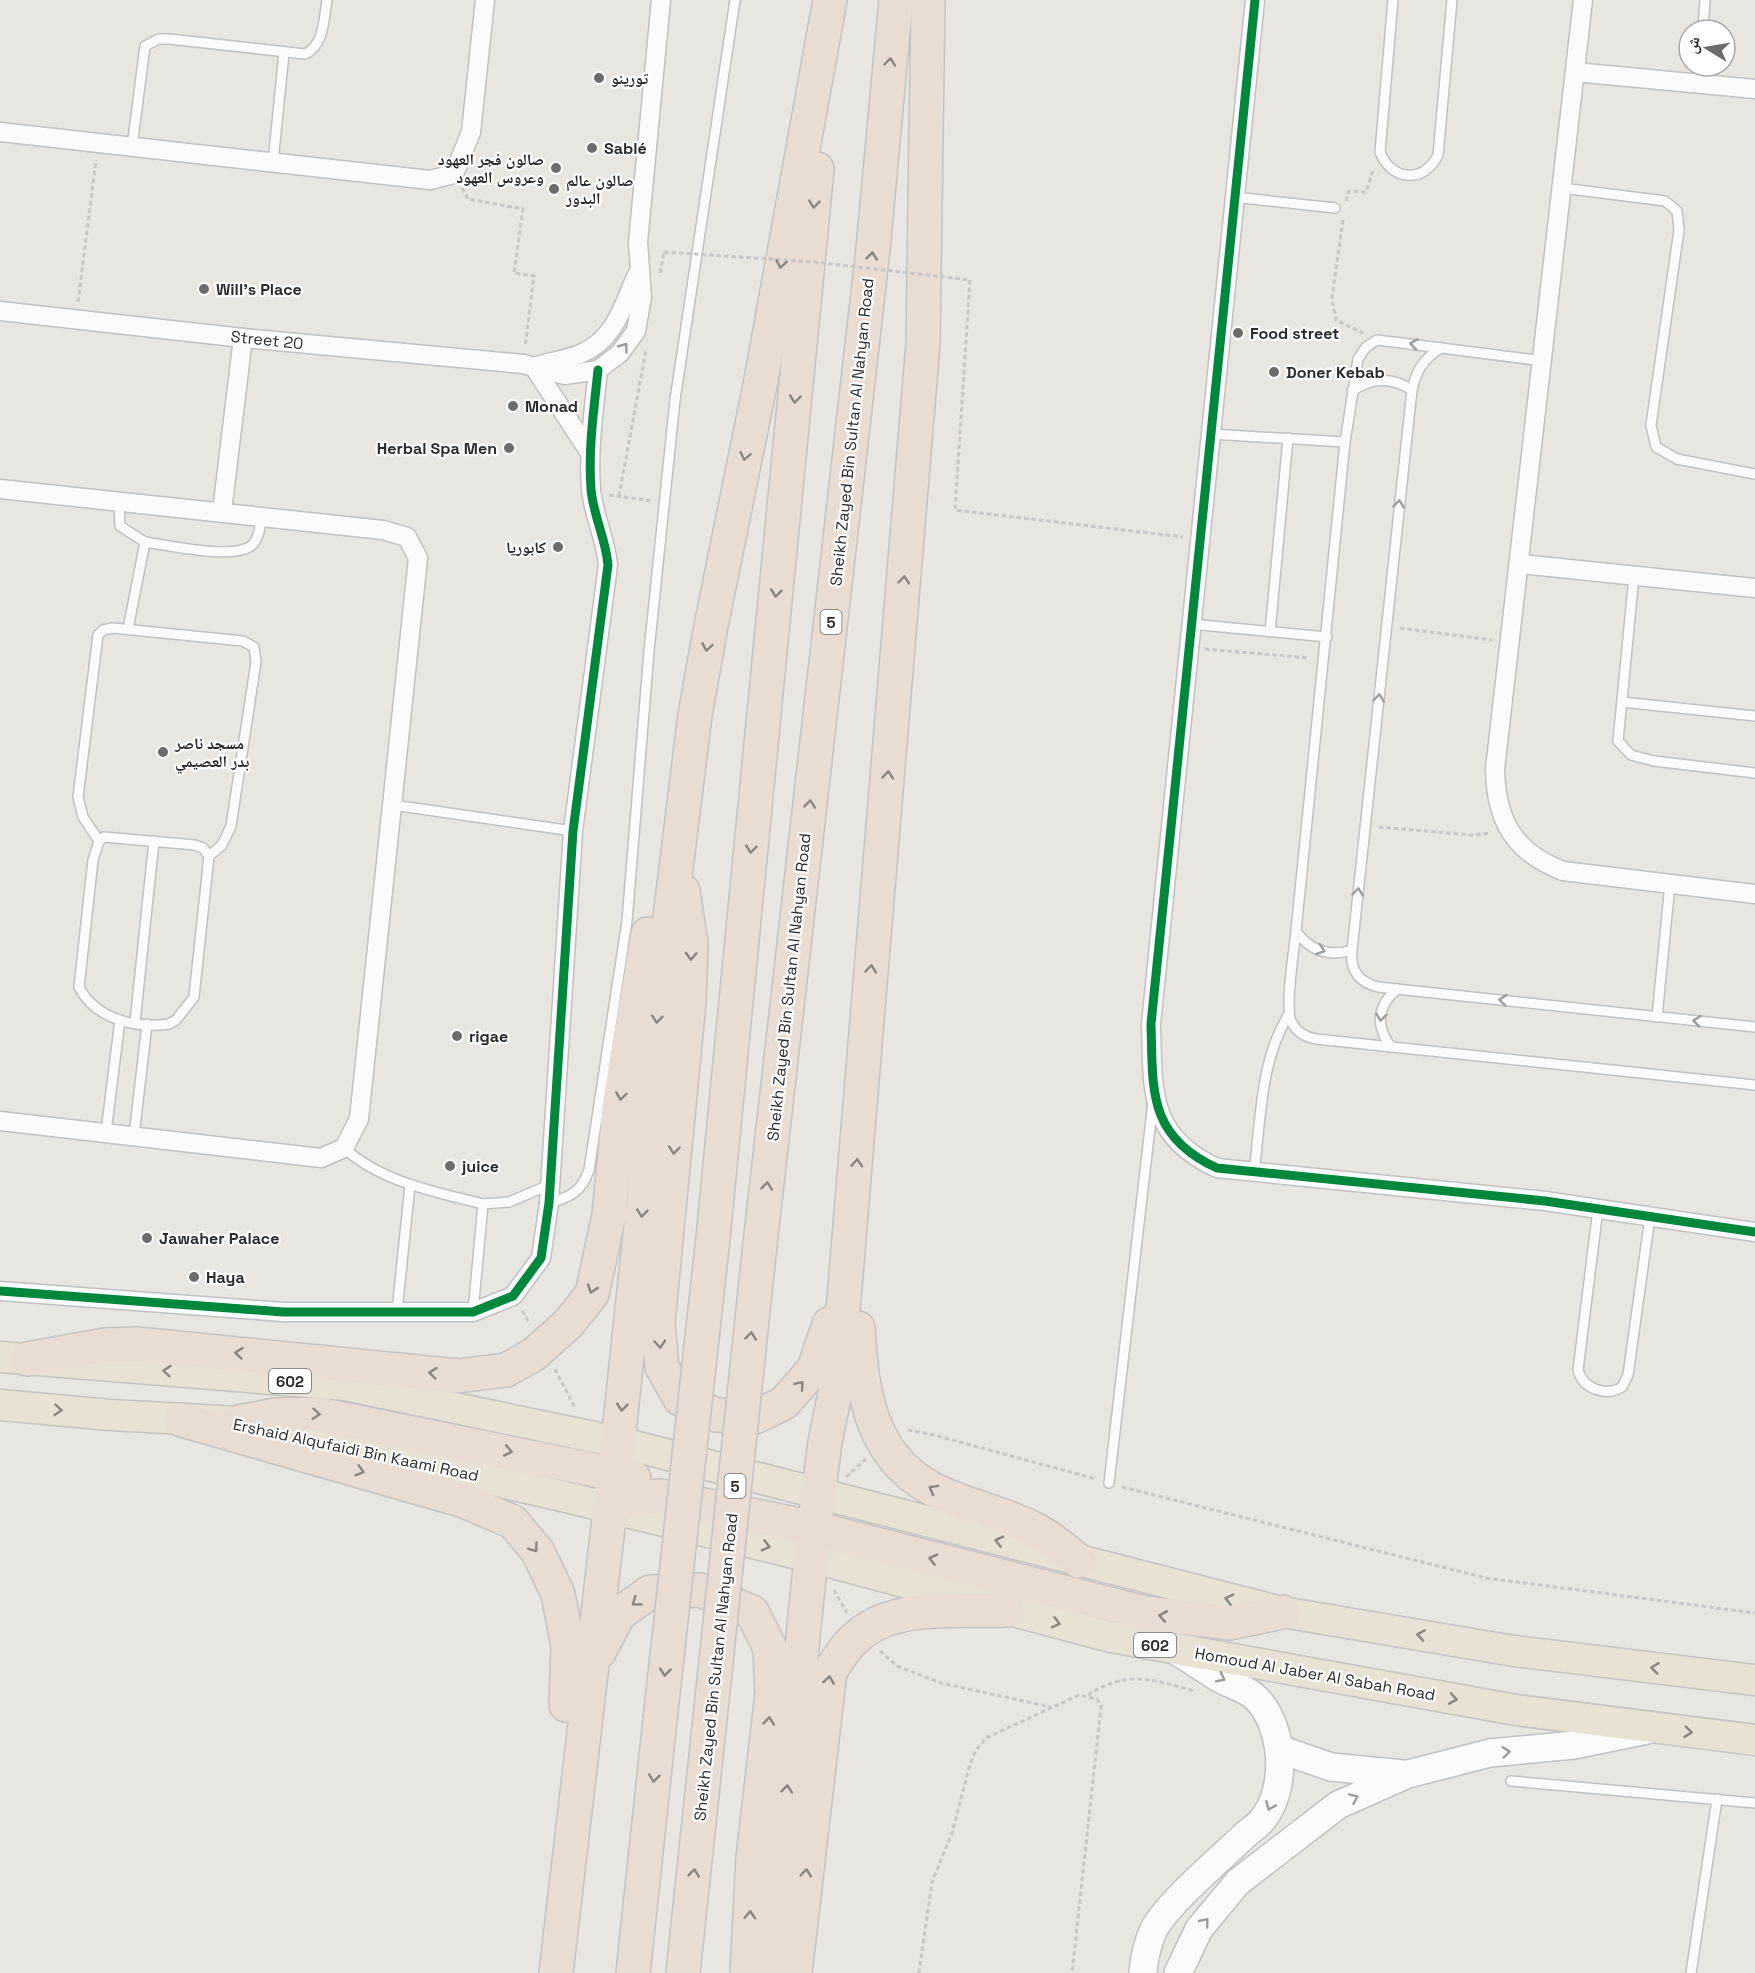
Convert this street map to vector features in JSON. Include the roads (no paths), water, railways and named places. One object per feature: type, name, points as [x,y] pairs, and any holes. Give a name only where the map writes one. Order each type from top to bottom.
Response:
[{"type":"highway","points":[[557,1962],[616,1458],[644,1196],[657,1022],[676,856],[711,626],[761,380],[832,0]]},
{"type":"highway","points":[[633,1973],[713,1238],[832,0]]},
{"type":"highway","name":"Sheikh Zayed Bin Sultan Al Nahyan Road","points":[[683,1973],[760,1244],[873,249],[896,0]]},
{"type":"highway","points":[[769,1973],[812,1543],[830,1487],[923,344],[928,0]]},
{"type":"highway","points":[[676,856],[691,944],[689,1002],[657,1322],[662,1367],[680,1399],[716,1415],[755,1417],[784,1403],[814,1369],[847,1265]]},
{"type":"highway","points":[[14,1358],[137,1344],[458,1376],[506,1370],[533,1355],[568,1324],[592,1294],[609,1215],[620,1101],[635,998],[649,925],[676,856]]},
{"type":"highway","points":[[852,1222],[861,1374],[870,1414],[883,1444],[915,1479],[943,1494],[1038,1531],[1079,1561]]},
{"type":"highway","points":[[238,1422],[292,1413],[318,1414],[616,1458],[780,1505],[830,1487]]},
{"type":"highway","points":[[182,1420],[464,1502],[513,1522],[538,1552],[558,1594],[568,1646],[557,1962]]},
{"type":"highway","points":[[610,1508],[623,1499],[661,1496],[812,1543],[1145,1613],[1230,1623],[1282,1612]]},
{"type":"highway","points":[[590,1670],[619,1614],[650,1592],[699,1590],[752,1612],[770,1648],[772,1694],[753,1858],[747,1973]]},
{"type":"highway","points":[[795,1973],[830,1671],[859,1634],[884,1619],[921,1613],[1007,1610]]},
{"type":"main road","name":"602","points":[[14,1358],[345,1385],[577,1434],[616,1458]]},
{"type":"main road","name":"Ershaid Alqufaidi Bin Kaami Road","points":[[0,1405],[182,1420],[238,1422],[610,1508]]},
{"type":"main road","points":[[830,1487],[1079,1561],[1282,1612],[1514,1651],[1755,1680]]},
{"type":"main road","name":"Homoud Al Jaber Al Sabah Road","points":[[812,1543],[1007,1610],[1111,1637],[1516,1710],[1755,1740]]},
{"type":"street","points":[[0,132],[430,180],[454,174],[471,132],[485,0]]},
{"type":"street","points":[[529,366],[566,375],[598,370],[620,353],[636,331],[642,297],[638,242],[662,0]]},
{"type":"street","points":[[1255,0],[1151,1024],[1154,1097],[1178,1143],[1196,1158],[1217,1168],[1545,1201],[1755,1232]]},
{"type":"street","points":[[1583,0],[1495,769],[1498,802],[1509,832],[1530,854],[1545,864],[1563,871],[1755,894]]},
{"type":"street","points":[[1575,72],[1677,74]]},
{"type":"street","points":[[1711,78],[1755,89]]},
{"type":"street","points":[[529,366],[581,354],[605,338],[620,318],[639,272]]},
{"type":"street","name":"Street 20","points":[[0,311],[529,366]]},
{"type":"street","points":[[222,511],[243,338]]},
{"type":"street","points":[[529,366],[590,453]]},
{"type":"street","points":[[0,1291],[284,1312],[473,1312],[513,1296],[541,1258],[549,1194],[573,831],[608,565],[607,545],[591,492],[590,453],[598,370]]},
{"type":"street","points":[[0,489],[383,530],[407,537],[418,558],[359,1119],[344,1148],[321,1158],[0,1120]]},
{"type":"street","points":[[1520,564],[1755,588]]},
{"type":"street","points":[[1143,1973],[1144,1957],[1155,1928],[1184,1895],[1263,1819],[1276,1790],[1279,1749],[1269,1719],[1257,1700],[1171,1648]]},
{"type":"street","points":[[1178,1973],[1199,1929],[1238,1882],[1338,1805],[1408,1774],[1490,1753],[1574,1745],[1656,1728]]},
{"type":"street","points":[[1279,1749],[1331,1767],[1408,1774]]},
{"type":"lane","points":[[132,147],[142,52],[145,46],[152,41],[169,39],[284,53],[296,54],[312,51],[321,33],[327,0]]},
{"type":"lane","points":[[344,1148],[358,1161],[410,1185],[483,1204],[509,1202],[549,1194],[570,1197],[584,1185],[590,1170],[627,921],[663,502],[675,400],[735,0]]},
{"type":"lane","points":[[1393,0],[1380,152],[1389,169],[1407,176],[1426,171],[1438,155],[1452,0]]},
{"type":"lane","points":[[1703,18],[1705,0]]},
{"type":"lane","points":[[273,162],[284,53]]},
{"type":"lane","points":[[1562,188],[1665,201],[1677,211],[1679,230],[1651,425],[1656,447],[1677,459],[1755,474]]},
{"type":"lane","points":[[1234,197],[1340,208]]},
{"type":"lane","points":[[1254,1172],[1268,1062],[1276,1036],[1289,1014],[1345,442],[1358,359],[1366,347],[1377,340],[1543,361]]},
{"type":"lane","points":[[1441,348],[1431,354],[1418,370],[1412,390],[1351,960],[1359,978],[1368,984],[1397,989],[1755,1028]]},
{"type":"lane","points":[[1352,391],[1368,382],[1387,380],[1412,390]]},
{"type":"lane","points":[[1211,434],[1345,442]]},
{"type":"lane","points":[[1270,632],[1288,438]]},
{"type":"lane","points":[[119,502],[120,526],[145,542],[232,553],[252,545],[258,535],[261,516]]},
{"type":"lane","points":[[128,629],[145,542]]},
{"type":"lane","points":[[1634,576],[1618,741],[1631,755],[1654,761],[1755,773]]},
{"type":"lane","points":[[1191,624],[1327,637]]},
{"type":"lane","points":[[99,841],[83,817],[78,797],[98,635],[103,630],[113,628],[243,641],[254,647],[256,651],[231,825],[222,845],[209,856]]},
{"type":"lane","points":[[1622,702],[1755,716]]},
{"type":"lane","points":[[393,805],[573,831]]},
{"type":"lane","points":[[109,837],[195,845],[203,848],[209,856],[194,997],[176,1020],[161,1026],[104,1016],[79,987],[93,860],[99,841],[109,837]]},
{"type":"lane","points":[[135,1022],[154,841]]},
{"type":"lane","points":[[1657,1017],[1670,884]]},
{"type":"lane","points":[[1296,931],[1308,945],[1324,952],[1352,950]]},
{"type":"lane","points":[[1391,1047],[1383,1036],[1379,1023],[1381,1010],[1387,998],[1397,989]]},
{"type":"lane","points":[[1289,1014],[1295,1028],[1309,1038],[1755,1085]]},
{"type":"lane","points":[[106,1132],[120,1020]]},
{"type":"lane","points":[[134,1136],[147,1024]]},
{"type":"lane","points":[[1109,1483],[1154,1097]]},
{"type":"lane","points":[[397,1311],[410,1185]]},
{"type":"lane","points":[[473,1312],[483,1204]]},
{"type":"lane","points":[[1598,1209],[1578,1370],[1585,1384],[1591,1388],[1610,1392],[1622,1387],[1628,1375],[1650,1217]]},
{"type":"lane","points":[[1511,1781],[1755,1803]]},
{"type":"lane","points":[[1690,1973],[1717,1799]]},
{"type":"place","name":"تورينو","points":[[599,78]]},
{"type":"place","name":"Sablé","points":[[592,148]]},
{"type":"place","name":"صالون فجر العهود وعروس العهود","points":[[556,168]]},
{"type":"place","name":"صالون عالم البدور","points":[[554,189]]},
{"type":"place","name":"Will's Place","points":[[204,289]]},
{"type":"place","name":"Food street","points":[[1238,333]]},
{"type":"place","name":"Doner Kebab","points":[[1274,372]]},
{"type":"place","name":"Monad","points":[[513,406]]},
{"type":"place","name":"Herbal Spa Men","points":[[509,448]]},
{"type":"place","name":"كابوريا","points":[[558,547]]},
{"type":"place","name":"مسجد ناصر بدر العصيمي","points":[[163,752]]},
{"type":"place","name":"rigae","points":[[457,1036]]},
{"type":"place","name":"juice","points":[[450,1166]]},
{"type":"place","name":"Jawaher Palace","points":[[147,1238]]},
{"type":"place","name":"Haya","points":[[194,1277]]}]
